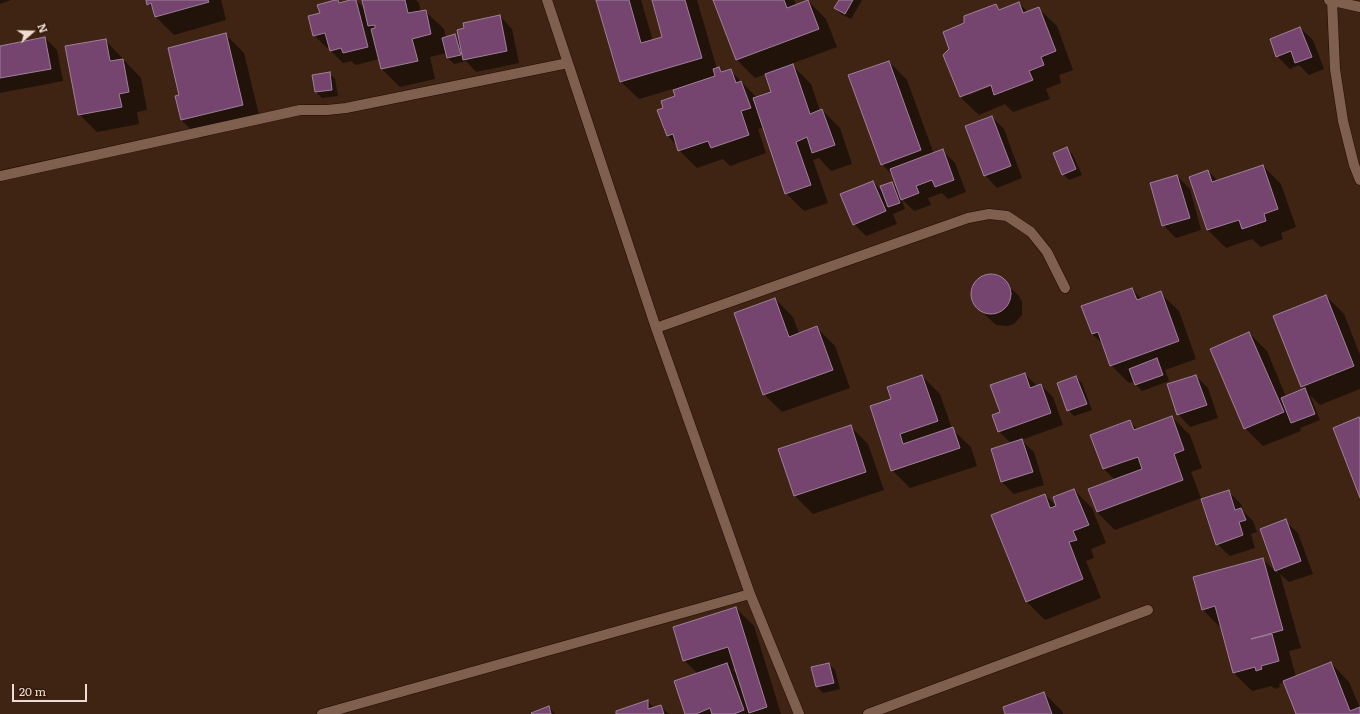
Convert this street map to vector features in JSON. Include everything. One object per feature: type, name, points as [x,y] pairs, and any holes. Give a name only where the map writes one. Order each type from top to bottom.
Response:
[{"type":"street","points":[[547,0],[656,328],[750,594],[799,714]]},
{"type":"street","points":[[1360,7],[1331,0],[1335,69],[1343,121],[1354,165],[1360,180]]},
{"type":"street","points":[[0,176],[300,110],[328,110],[346,108],[568,63]]},
{"type":"street","points":[[656,328],[968,218],[990,214],[1007,216],[1031,232],[1047,252],[1065,288]]},
{"type":"street","points":[[322,714],[750,594]]},
{"type":"street","points":[[868,714],[1148,610]]},
{"type":"building","points":[[146,0],[208,0],[209,2],[155,17],[151,3],[147,5]]},
{"type":"building","points":[[338,0],[339,3],[356,0],[368,47],[343,53],[341,48],[330,51],[325,33],[313,36],[308,16],[320,13],[317,5]]},
{"type":"building","points":[[362,0],[405,0],[408,13],[426,10],[431,34],[412,39],[418,61],[381,69],[371,29],[375,28],[375,25],[368,26]]},
{"type":"building","points":[[596,0],[629,0],[641,43],[662,37],[652,0],[685,0],[702,58],[620,82]]},
{"type":"building","points":[[713,0],[784,0],[787,8],[808,0],[819,29],[736,60]]},
{"type":"building","points":[[839,0],[853,0],[845,14],[834,8]]},
{"type":"building","points":[[1019,2],[1023,13],[1039,7],[1056,51],[1041,57],[1044,65],[1029,71],[1033,80],[994,95],[991,85],[960,97],[943,55],[949,49],[943,32],[964,23],[964,16],[996,4],[999,10]]},
{"type":"building","points":[[500,15],[507,51],[463,60],[457,30],[464,28],[463,23]]},
{"type":"building","points":[[1300,27],[1312,57],[1295,63],[1291,51],[1276,57],[1270,39]]},
{"type":"building","points":[[226,33],[243,105],[181,120],[175,96],[179,95],[168,48]]},
{"type":"building","points":[[455,34],[461,55],[447,58],[442,38]]},
{"type":"building","points":[[45,37],[51,69],[0,78],[0,46]]},
{"type":"building","points":[[106,39],[110,61],[123,59],[129,92],[119,94],[122,107],[78,115],[65,46]]},
{"type":"building","points":[[889,61],[921,150],[881,165],[848,75]]},
{"type":"building","points":[[793,64],[810,114],[822,109],[835,145],[812,153],[807,137],[796,142],[811,185],[785,194],[753,98],[771,92],[765,74]]},
{"type":"building","points":[[719,67],[721,72],[731,69],[736,83],[741,81],[751,108],[741,111],[749,135],[711,148],[708,141],[678,151],[673,134],[667,136],[657,110],[663,108],[661,101],[675,96],[673,90],[715,76],[713,69]]},
{"type":"building","points":[[330,72],[332,90],[315,92],[312,75]]},
{"type":"building","points":[[992,116],[1011,166],[984,176],[965,126]]},
{"type":"building","points":[[1067,147],[1076,169],[1062,175],[1053,153]]},
{"type":"building","points":[[943,149],[954,180],[935,187],[932,180],[916,186],[919,193],[901,200],[890,169]]},
{"type":"building","points":[[1263,165],[1278,209],[1264,214],[1266,221],[1242,229],[1239,220],[1207,230],[1189,177],[1208,170],[1212,182]]},
{"type":"building","points":[[1177,175],[1190,218],[1162,226],[1150,183]]},
{"type":"building","points":[[873,181],[886,211],[853,225],[840,194]]},
{"type":"building","points":[[892,182],[900,203],[888,207],[880,186]]},
{"type":"building","points":[[991,274],[999,276],[1005,280],[1009,286],[1011,294],[1009,302],[1005,308],[999,312],[991,314],[983,312],[977,308],[973,302],[971,294],[973,286],[977,280],[983,276]]},
{"type":"building","points":[[1132,288],[1137,300],[1161,291],[1179,341],[1110,366],[1098,332],[1092,334],[1081,306]]},
{"type":"building","points":[[1326,295],[1354,366],[1301,387],[1273,316]]},
{"type":"building","points":[[775,298],[789,337],[817,326],[833,370],[763,395],[734,313]]},
{"type":"building","points":[[1249,332],[1284,412],[1244,429],[1210,349]]},
{"type":"building","points":[[1157,358],[1163,375],[1135,385],[1129,369]]},
{"type":"building","points":[[1025,373],[1030,388],[1041,384],[1051,413],[998,432],[992,415],[1000,412],[990,385]]},
{"type":"building","points":[[922,375],[938,421],[900,434],[903,444],[953,427],[960,448],[891,471],[870,406],[891,399],[887,387]]},
{"type":"building","points":[[1196,375],[1207,405],[1177,415],[1167,384]]},
{"type":"building","points":[[1076,376],[1087,404],[1067,411],[1057,383]]},
{"type":"building","points":[[1305,388],[1315,414],[1291,423],[1281,398]]},
{"type":"building","points":[[1172,416],[1184,450],[1174,454],[1183,480],[1097,512],[1088,489],[1142,469],[1138,457],[1103,469],[1090,435],[1130,420],[1134,430]]},
{"type":"building","points":[[1359,417],[1360,420],[1360,498],[1333,428]]},
{"type":"building","points":[[851,425],[866,472],[794,496],[778,449]]},
{"type":"building","points":[[1022,439],[1033,472],[1001,482],[991,449]]},
{"type":"building","points":[[1074,489],[1089,525],[1073,531],[1077,540],[1069,542],[1083,579],[1026,602],[991,515],[1045,494],[1050,508],[1056,506],[1053,497]]},
{"type":"building","points":[[1229,490],[1235,510],[1241,508],[1246,520],[1239,522],[1243,535],[1216,545],[1201,499]]},
{"type":"building","points":[[1286,519],[1301,561],[1275,571],[1260,529]]},
{"type":"building","points":[[1263,558],[1283,630],[1251,639],[1272,634],[1279,661],[1261,666],[1262,669],[1256,671],[1255,667],[1233,673],[1215,606],[1202,610],[1193,577]]},
{"type":"building","points":[[736,607],[767,707],[749,713],[728,647],[683,661],[673,627]]},
{"type":"building","points":[[1331,662],[1350,711],[1360,707],[1360,714],[1296,714],[1283,681]]},
{"type":"building","points":[[727,663],[744,710],[734,714],[712,714],[710,708],[696,714],[685,714],[674,681]]},
{"type":"building","points":[[829,663],[834,683],[816,687],[811,667]]},
{"type":"building","points":[[1044,692],[1052,714],[1005,714],[1003,707]]},
{"type":"building","points":[[648,700],[648,709],[661,705],[664,714],[616,714],[616,711]]},
{"type":"building","points":[[549,706],[551,714],[531,713]]}]
